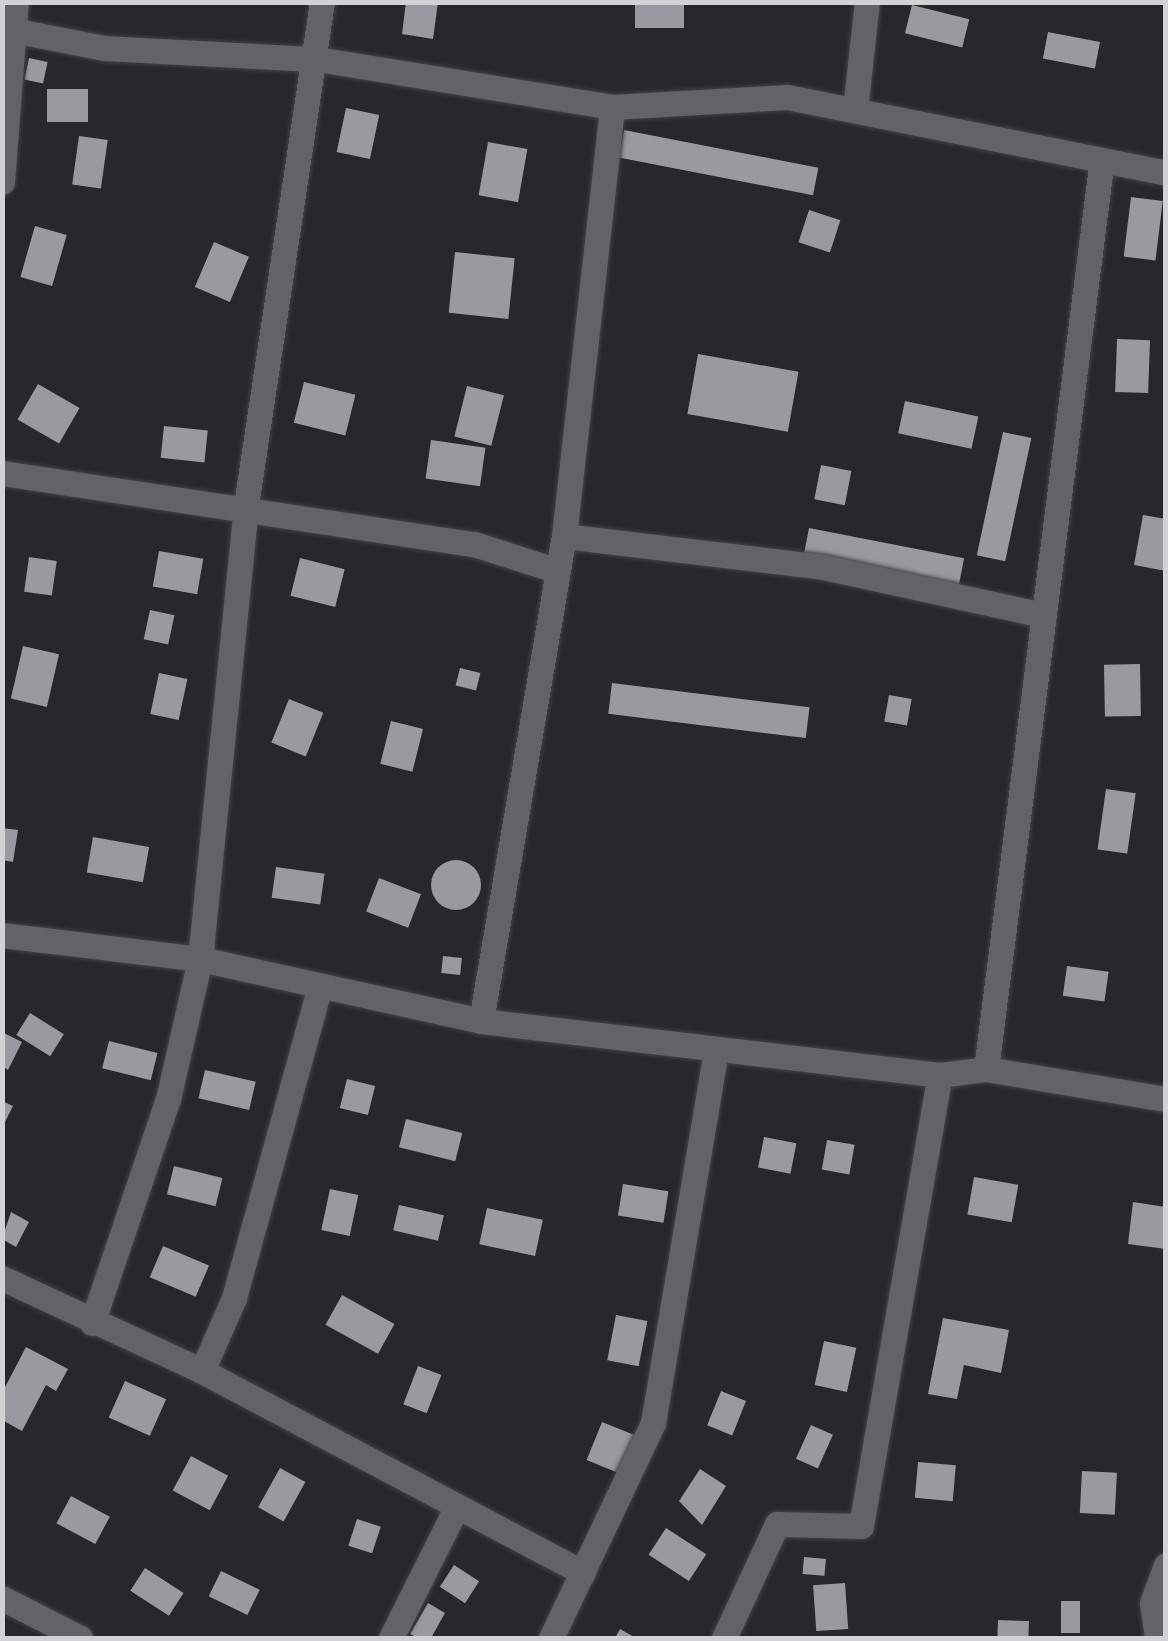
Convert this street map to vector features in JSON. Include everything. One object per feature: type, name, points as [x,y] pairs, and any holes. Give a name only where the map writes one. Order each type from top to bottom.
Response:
[{"type":"street","points":[[2,182],[8,29],[16,2]]},
{"type":"street","points":[[92,1323],[168,1099],[200,960],[246,505],[317,58],[322,2]]},
{"type":"street","points":[[855,110],[867,2]]},
{"type":"street","points":[[8,29],[104,48],[317,58],[612,107],[788,97],[1101,166],[1166,174]]},
{"type":"street","points":[[481,1021],[564,536],[612,107]]},
{"type":"street","points":[[986,1070],[1101,166]]},
{"type":"street","points":[[2,473],[246,505],[474,544],[558,571]]},
{"type":"street","points":[[564,536],[823,567],[1044,615]]},
{"type":"street","points":[[2,934],[200,960],[481,1021],[940,1075],[986,1070],[1166,1099]]},
{"type":"street","points":[[202,1371],[234,1298],[320,986]]},
{"type":"street","points":[[551,1638],[653,1422],[716,1050]]},
{"type":"street","points":[[724,1638],[777,1524],[861,1526],[940,1075]]},
{"type":"street","points":[[2,1278],[202,1371],[583,1573]]},
{"type":"street","points":[[391,1638],[456,1508]]},
{"type":"street","points":[[1157,1638],[1152,1603],[1166,1565]]},
{"type":"street","points":[[2,1598],[80,1638]]},
{"type":"building","points":[[406,2],[438,2],[433,39],[402,34]]},
{"type":"building","points":[[635,2],[684,2],[684,28],[635,28]]},
{"type":"building","points":[[912,5],[969,19],[962,47],[905,33]]},
{"type":"building","points":[[1048,32],[1100,42],[1095,69],[1043,59]]},
{"type":"building","points":[[29,58],[48,62],[43,83],[24,80]]},
{"type":"building","points":[[47,89],[88,89],[88,122],[47,122]]},
{"type":"building","points":[[346,108],[379,115],[370,159],[337,152]]},
{"type":"building","points":[[624,130],[818,168],[813,195],[619,157]]},
{"type":"building","points":[[79,136],[108,140],[101,189],[72,185]]},
{"type":"building","points":[[488,142],[527,149],[518,202],[479,195]]},
{"type":"building","points":[[1131,197],[1163,201],[1155,260],[1124,257]]},
{"type":"building","points":[[809,210],[840,220],[830,253],[798,242]]},
{"type":"building","points":[[35,226],[67,235],[52,286],[20,277]]},
{"type":"building","points":[[214,242],[249,257],[230,302],[195,287]]},
{"type":"building","points":[[455,252],[515,258],[508,319],[449,313]]},
{"type":"building","points":[[1117,339],[1150,340],[1148,393],[1115,392]]},
{"type":"building","points":[[698,354],[798,372],[788,432],[687,414]]},
{"type":"building","points":[[304,382],[355,395],[345,436],[294,423]]},
{"type":"building","points":[[38,384],[80,408],[59,444],[18,420]]},
{"type":"building","points":[[467,386],[504,395],[491,446],[454,436]]},
{"type":"building","points":[[905,401],[978,417],[971,449],[898,433]]},
{"type":"building","points":[[164,426],[208,431],[204,462],[161,458]]},
{"type":"building","points":[[1003,432],[1031,438],[1005,561],[977,555]]},
{"type":"building","points":[[431,440],[485,448],[480,486],[426,479]]},
{"type":"building","points":[[821,465],[851,471],[845,505],[814,499]]},
{"type":"building","points":[[1143,515],[1166,519],[1166,571],[1134,565]]},
{"type":"building","points":[[809,528],[964,558],[959,586],[804,555]]},
{"type":"building","points":[[159,551],[203,559],[197,594],[153,586]]},
{"type":"building","points":[[29,557],[57,561],[52,596],[24,592]]},
{"type":"building","points":[[300,558],[345,569],[335,607],[291,596]]},
{"type":"building","points":[[150,610],[174,615],[168,645],[144,639]]},
{"type":"building","points":[[23,646],[59,654],[47,707],[11,699]]},
{"type":"building","points":[[1140,664],[1141,716],[1105,717],[1104,665]]},
{"type":"building","points":[[460,668],[480,673],[476,691],[456,685]]},
{"type":"building","points":[[159,673],[187,679],[179,720],[150,714]]},
{"type":"building","points":[[612,683],[810,707],[806,738],[608,714]]},
{"type":"building","points":[[889,695],[912,699],[907,726],[884,722]]},
{"type":"building","points":[[289,699],[323,713],[306,756],[271,743]]},
{"type":"building","points":[[391,721],[423,729],[412,772],[380,764]]},
{"type":"building","points":[[1106,789],[1136,793],[1127,854],[1098,849]]},
{"type":"building","points":[[2,828],[18,830],[13,862],[2,860]]},
{"type":"building","points":[[93,837],[149,847],[143,882],[87,872]]},
{"type":"building","points":[[446,861],[466,861],[480,875],[480,895],[466,909],[446,909],[432,895],[432,875]]},
{"type":"building","points":[[276,867],[325,874],[320,905],[272,898]]},
{"type":"building","points":[[379,878],[421,894],[408,928],[366,912]]},
{"type":"building","points":[[443,956],[462,958],[460,975],[441,973]]},
{"type":"building","points":[[1067,966],[1109,972],[1104,1002],[1063,996]]},
{"type":"building","points":[[30,1013],[64,1034],[50,1056],[16,1035]]},
{"type":"building","points":[[2,1032],[22,1042],[8,1070],[2,1066]]},
{"type":"building","points":[[109,1041],[158,1053],[151,1080],[102,1068]]},
{"type":"building","points":[[205,1070],[256,1082],[249,1110],[198,1098]]},
{"type":"building","points":[[347,1079],[375,1086],[368,1115],[340,1108]]},
{"type":"building","points":[[2,1101],[13,1106],[2,1128]]},
{"type":"building","points":[[406,1119],[462,1133],[455,1161],[399,1147]]},
{"type":"building","points":[[764,1137],[796,1143],[790,1174],[758,1167]]},
{"type":"building","points":[[827,1140],[855,1145],[849,1174],[822,1170]]},
{"type":"building","points":[[174,1166],[223,1178],[215,1206],[167,1194]]},
{"type":"building","points":[[974,1177],[1018,1185],[1012,1222],[967,1214]]},
{"type":"building","points":[[623,1184],[668,1191],[663,1223],[618,1216]]},
{"type":"building","points":[[330,1189],[358,1195],[350,1236],[321,1230]]},
{"type":"building","points":[[1133,1202],[1166,1207],[1166,1249],[1128,1244]]},
{"type":"building","points":[[399,1205],[444,1215],[438,1241],[393,1230]]},
{"type":"building","points":[[487,1208],[543,1220],[535,1256],[479,1244]]},
{"type":"building","points":[[11,1212],[29,1222],[16,1247],[2,1239]]},
{"type":"building","points":[[163,1246],[209,1266],[196,1297],[150,1277]]},
{"type":"building","points":[[342,1295],[394,1324],[378,1354],[326,1325]]},
{"type":"building","points":[[616,1315],[647,1321],[639,1366],[607,1360]]},
{"type":"building","points":[[943,1318],[1009,1330],[1001,1373],[964,1365],[957,1399],[928,1394]]},
{"type":"building","points":[[824,1341],[856,1348],[847,1392],[815,1385]]},
{"type":"building","points":[[26,1347],[68,1369],[56,1391],[46,1385],[22,1431],[2,1420],[2,1393]]},
{"type":"building","points":[[418,1366],[441,1375],[427,1413],[403,1404]]},
{"type":"building","points":[[125,1381],[166,1399],[150,1436],[109,1418]]},
{"type":"building","points":[[721,1391],[746,1401],[732,1435],[707,1425]]},
{"type":"building","points":[[602,1422],[634,1435],[619,1473],[587,1460]]},
{"type":"building","points":[[811,1425],[833,1435],[818,1469],[796,1459]]},
{"type":"building","points":[[191,1456],[228,1476],[210,1510],[173,1490]]},
{"type":"building","points":[[918,1462],[956,1465],[953,1501],[915,1498]]},
{"type":"building","points":[[280,1468],[305,1482],[284,1521],[258,1507]]},
{"type":"building","points":[[700,1469],[726,1486],[702,1525],[679,1501]]},
{"type":"building","points":[[1082,1471],[1117,1473],[1115,1515],[1080,1513]]},
{"type":"building","points":[[71,1496],[110,1517],[95,1544],[56,1523]]},
{"type":"building","points":[[357,1519],[381,1527],[372,1553],[348,1546]]},
{"type":"building","points":[[666,1528],[706,1554],[689,1581],[649,1555]]},
{"type":"building","points":[[804,1557],[826,1559],[824,1576],[803,1574]]},
{"type":"building","points":[[454,1565],[479,1581],[465,1603],[440,1587]]},
{"type":"building","points":[[145,1568],[184,1593],[169,1616],[130,1591]]},
{"type":"building","points":[[221,1571],[260,1590],[247,1615],[209,1596]]},
{"type":"building","points":[[845,1583],[848,1629],[816,1631],[813,1585]]},
{"type":"building","points":[[1061,1601],[1080,1601],[1080,1633],[1061,1633]]},
{"type":"building","points":[[428,1603],[445,1613],[431,1638],[418,1638],[410,1634]]},
{"type":"building","points":[[998,1620],[1029,1621],[1028,1638],[997,1637]]},
{"type":"building","points":[[620,1629],[636,1638],[615,1638]]}]
